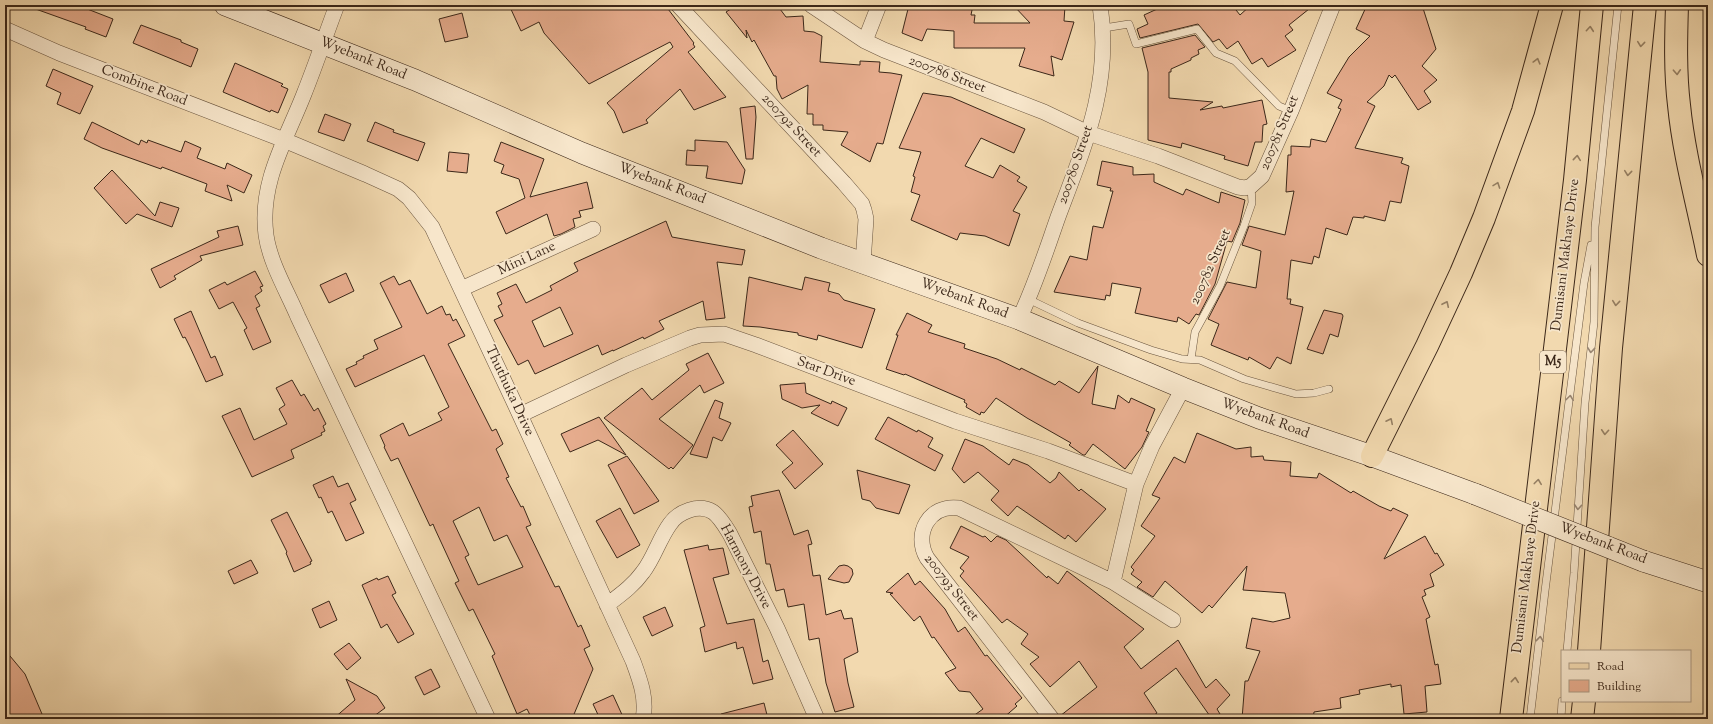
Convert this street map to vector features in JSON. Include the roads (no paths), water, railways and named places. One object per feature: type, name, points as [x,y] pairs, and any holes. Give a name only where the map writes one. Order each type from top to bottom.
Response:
[{"type":"main road","points":[[1372,456],[1427,346],[1484,218],[1523,111],[1552,5]]},
{"type":"main road","name":"Dumisani Makhaye Drive","points":[[1510,719],[1528,557],[1574,180],[1592,5]]},
{"type":"main road","points":[[1589,650],[1611,348],[1645,5]]},
{"type":"main road","points":[[1677,5],[1676,42],[1679,105],[1687,156],[1708,255]]},
{"type":"main road","points":[[1582,719],[1584,702]]},
{"type":"street","name":"Wyebank Road","points":[[225,5],[415,80],[582,153],[821,248],[1019,319],[1183,388],[1259,418],[1372,456],[1475,494],[1643,561],[1708,582]]},
{"type":"street","points":[[337,5],[304,94],[269,179],[264,205],[266,236],[270,254],[298,317],[488,719]]},
{"type":"street","name":"200792 Street","points":[[678,5],[862,204],[866,219],[863,264]]},
{"type":"street","name":"200786 Street","points":[[811,5],[865,41],[912,62],[1044,112],[1088,133]]},
{"type":"street","points":[[865,41],[879,5]]},
{"type":"street","name":"200780 Street","points":[[1019,319],[1028,300],[1088,133],[1099,94],[1104,51],[1104,28],[1100,5]]},
{"type":"street","name":"200781 Street","points":[[1088,133],[1158,156],[1238,187],[1246,188],[1251,186],[1262,176],[1291,111],[1333,5]]},
{"type":"street","name":"Combine Road","points":[[5,29],[59,53],[284,140]]},
{"type":"street","name":"Thuthuka Drive","points":[[284,140],[398,189],[409,198],[432,227],[633,661],[643,689],[645,707],[643,719]]},
{"type":"street","name":"Mini Lane","points":[[461,289],[593,229]]},
{"type":"street","name":"Star Drive","points":[[520,415],[660,350],[700,335],[724,334],[955,421],[1048,451],[1136,484]]},
{"type":"street","points":[[1113,582],[1136,484],[1152,446],[1183,388]]},
{"type":"street","name":"200793 Street","points":[[1052,719],[927,558],[922,549],[921,542],[928,520],[938,510],[952,507],[960,508],[1113,582],[1173,620]]},
{"type":"street","name":"Harmony Drive","points":[[607,605],[627,590],[643,572],[670,524],[677,516],[689,510],[702,508],[712,512],[730,534],[776,628],[817,719]]},
{"type":"lane","points":[[1530,719],[1584,283],[1595,227],[1618,5]]},
{"type":"lane","points":[[1104,28],[1129,24],[1136,44],[1197,30],[1216,53],[1235,61],[1278,106],[1291,111]]},
{"type":"lane","name":"200782 Street","points":[[1191,359],[1195,332],[1220,286],[1252,203],[1251,186]]},
{"type":"lane","points":[[1567,650],[1586,403],[1594,322],[1595,227]]},
{"type":"lane","points":[[1028,300],[1078,323],[1151,350],[1182,359],[1200,360],[1244,379],[1296,394],[1314,394],[1329,389]]},
{"type":"lane","points":[[1561,719],[1562,702]]}]
